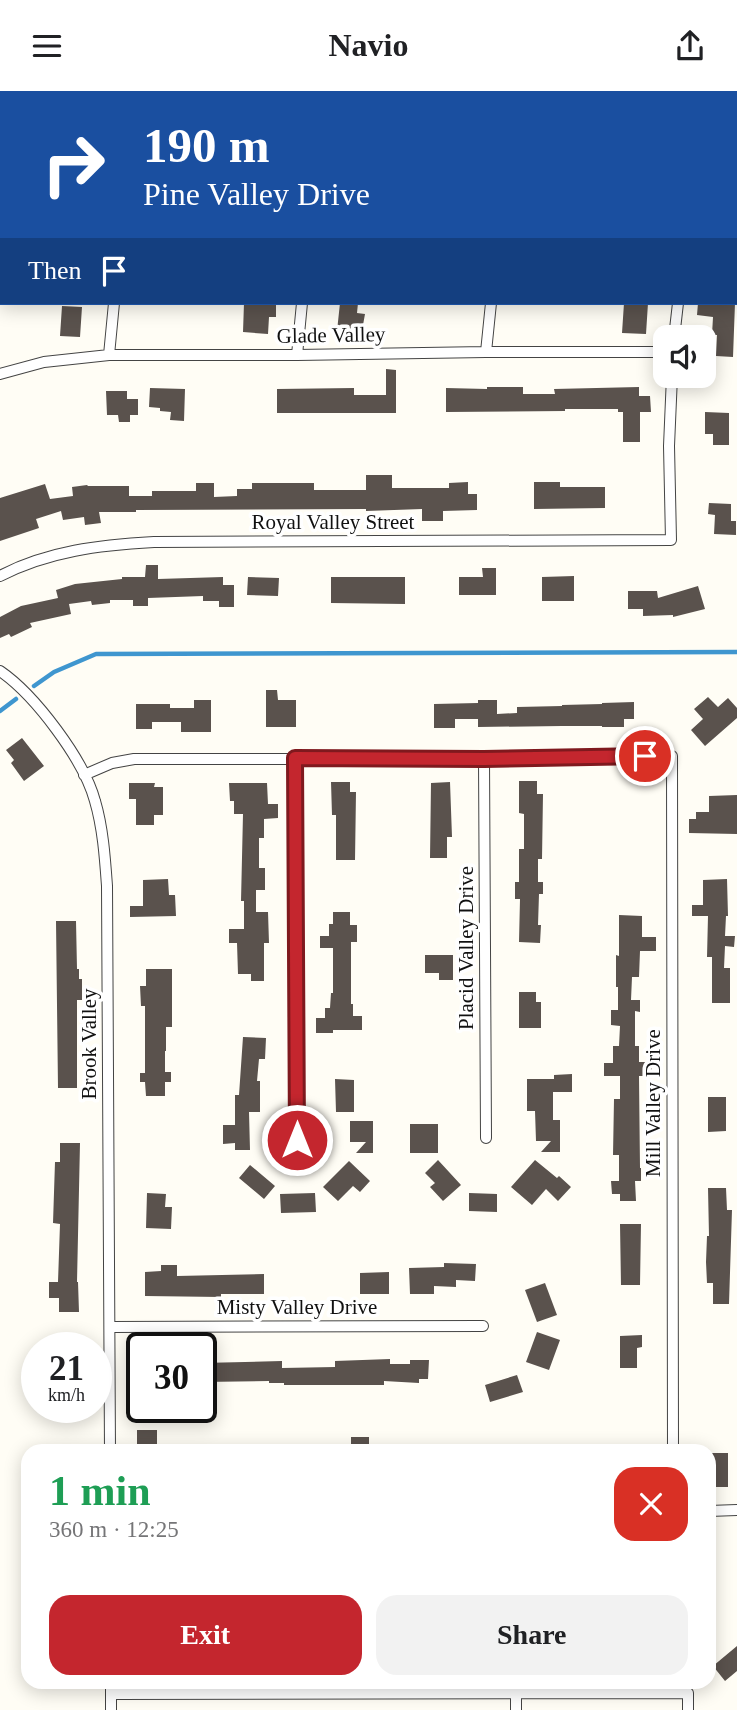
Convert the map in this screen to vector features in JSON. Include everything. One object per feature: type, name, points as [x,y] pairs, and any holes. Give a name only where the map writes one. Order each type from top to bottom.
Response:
[{"type":"street","points":[[109,355],[114,305]]},
{"type":"street","points":[[297,355],[302,305]]},
{"type":"street","points":[[486,352],[491,305]]},
{"type":"street","points":[[675,325],[678,305]]},
{"type":"street","name":"Glade Valley","points":[[0,374],[44,362],[109,355],[653,352]]},
{"type":"street","name":"Royal Valley Street","points":[[0,576],[57,554],[154,542],[671,540],[669,446],[671,388]]},
{"type":"street","name":"Brook Valley","points":[[0,671],[41,709],[66,743],[95,801],[106,859],[110,1444]]},
{"type":"street","name":"Mill Valley Drive","points":[[484,759],[671,756],[673,1444]]},
{"type":"street","points":[[295,758],[297,1140]]},
{"type":"street","points":[[84,775],[112,763],[134,759],[484,759]]},
{"type":"street","name":"Placid Valley Drive","points":[[484,759],[486,1138]]},
{"type":"street","name":"Misty Valley Drive","points":[[110,1327],[483,1326]]},
{"type":"street","points":[[716,1511],[737,1510]]},
{"type":"street","points":[[111,1689],[111,1710]]},
{"type":"street","points":[[192,1689],[688,1693],[688,1710]]},
{"type":"street","points":[[516,1693],[516,1710]]},
{"type":"building","points":[[244,305],[276,305],[276,317],[269,317],[268,334],[243,332]]},
{"type":"building","points":[[340,305],[358,305],[357,313],[365,314],[363,325],[356,324],[355,334],[337,331]]},
{"type":"building","points":[[624,305],[648,305],[646,334],[622,333]]},
{"type":"building","points":[[698,305],[735,305],[733,357],[716,356],[717,335],[716,325],[713,325],[713,317],[697,315]]},
{"type":"building","points":[[62,306],[82,307],[80,337],[60,336]]},
{"type":"building","points":[[386,369],[396,370],[396,413],[277,413],[277,389],[354,388],[354,395],[386,395]]},
{"type":"building","points":[[523,387],[523,394],[555,394],[554,389],[639,387],[639,396],[650,396],[651,412],[640,412],[640,442],[623,442],[623,412],[618,412],[618,409],[446,412],[446,388]]},
{"type":"building","points":[[150,388],[185,389],[184,421],[170,420],[171,412],[149,407]]},
{"type":"building","points":[[106,391],[127,391],[127,399],[138,399],[138,415],[130,415],[130,422],[119,422],[118,415],[107,415]]},
{"type":"building","points":[[705,412],[729,413],[729,445],[713,445],[713,434],[705,434]]},
{"type":"building","points":[[366,475],[392,475],[392,488],[449,488],[449,483],[468,482],[468,494],[477,494],[477,510],[443,511],[443,521],[422,521],[422,509],[136,510],[99,512],[101,523],[85,525],[84,517],[63,520],[61,511],[36,519],[39,528],[0,541],[0,498],[45,484],[50,499],[73,496],[72,487],[87,485],[129,486],[129,496],[152,496],[152,491],[196,491],[196,483],[214,483],[214,497],[237,496],[237,489],[252,489],[252,483],[314,483],[314,490],[366,490]]},
{"type":"building","points":[[534,482],[560,482],[560,487],[605,487],[605,508],[534,509]]},
{"type":"building","points":[[709,503],[731,504],[731,521],[736,521],[736,535],[714,534],[715,515],[708,514]]},
{"type":"building","points":[[146,565],[158,565],[158,579],[223,577],[223,585],[234,585],[234,607],[219,607],[219,601],[203,601],[203,596],[148,598],[148,606],[133,606],[133,600],[110,600],[110,603],[92,605],[91,601],[69,604],[71,614],[30,623],[32,627],[11,637],[9,634],[0,638],[0,617],[21,606],[58,598],[56,590],[75,584],[122,577],[145,577]]},
{"type":"building","points":[[482,568],[496,568],[496,595],[459,595],[459,577],[483,577]]},
{"type":"building","points":[[574,576],[574,601],[542,601],[542,577]]},
{"type":"building","points":[[248,577],[279,578],[278,596],[247,595]]},
{"type":"building","points":[[331,577],[405,577],[405,604],[331,603]]},
{"type":"building","points":[[698,586],[705,609],[673,617],[643,616],[643,609],[628,609],[628,591],[657,591],[658,598]]},
{"type":"building","points":[[266,690],[277,690],[278,700],[296,700],[296,727],[266,727]]},
{"type":"building","points":[[708,697],[718,707],[728,698],[737,708],[737,718],[705,746],[691,730],[703,719],[694,709]]},
{"type":"building","points":[[194,700],[211,700],[211,732],[181,732],[181,722],[152,722],[152,729],[136,729],[136,704],[170,704],[170,708],[194,708]]},
{"type":"building","points":[[478,700],[497,700],[497,714],[517,713],[517,707],[634,702],[634,719],[624,719],[624,727],[478,727],[478,719],[455,719],[455,728],[434,728],[434,704],[478,703]]},
{"type":"building","points":[[22,738],[44,766],[24,781],[11,763],[14,760],[6,750]]},
{"type":"building","points":[[519,781],[537,781],[537,794],[543,794],[542,859],[538,859],[538,882],[543,882],[543,894],[539,894],[540,943],[519,942],[520,899],[515,899],[515,882],[519,882],[519,849],[524,849],[524,814],[519,813]]},
{"type":"building","points":[[331,782],[350,782],[350,792],[356,792],[355,860],[336,860],[336,815],[332,815]]},
{"type":"building","points":[[450,782],[452,837],[447,837],[447,858],[430,858],[431,783]]},
{"type":"building","points":[[129,783],[155,783],[154,787],[163,787],[163,815],[154,815],[154,825],[136,825],[136,799],[129,799]]},
{"type":"building","points":[[229,783],[267,783],[268,804],[278,804],[278,818],[264,819],[264,838],[259,838],[259,868],[265,868],[265,890],[256,890],[256,912],[268,912],[269,943],[264,943],[264,981],[251,981],[251,974],[238,974],[237,943],[229,943],[229,929],[244,929],[244,901],[241,901],[243,814],[234,814]]},
{"type":"building","points":[[737,795],[737,834],[689,833],[689,819],[696,819],[696,812],[709,812],[709,796]]},
{"type":"building","points":[[168,879],[169,895],[175,895],[176,916],[130,917],[130,906],[143,906],[143,880]]},
{"type":"building","points":[[727,879],[728,916],[725,936],[735,936],[734,947],[725,946],[724,968],[730,968],[730,1003],[712,1003],[712,957],[707,957],[708,916],[692,916],[692,905],[703,905],[703,880]]},
{"type":"building","points":[[333,912],[350,912],[350,925],[357,925],[357,942],[351,942],[351,1004],[353,1016],[362,1016],[362,1030],[316,1033],[316,1018],[325,1018],[325,1008],[330,1008],[333,993],[333,948],[320,948],[320,936],[329,936]]},
{"type":"building","points":[[619,915],[642,916],[642,937],[656,937],[656,951],[640,951],[639,977],[632,977],[631,1000],[640,1000],[640,1012],[635,1011],[635,1046],[639,1046],[639,1062],[652,1062],[652,1076],[639,1076],[641,1181],[635,1181],[636,1201],[620,1201],[620,1194],[612,1194],[611,1181],[619,1181],[619,1155],[613,1155],[614,1099],[620,1099],[620,1076],[604,1076],[604,1063],[613,1063],[613,1046],[619,1046],[620,1026],[611,1025],[611,1010],[618,1010],[616,955],[619,956]]},
{"type":"building","points":[[56,921],[76,921],[77,969],[79,979],[82,979],[82,1000],[77,1000],[77,1088],[58,1088]]},
{"type":"building","points":[[425,955],[453,955],[453,980],[439,980],[439,973],[425,973]]},
{"type":"building","points":[[146,969],[172,969],[172,1027],[166,1027],[165,1051],[165,1072],[171,1072],[171,1082],[165,1082],[165,1096],[146,1096],[145,1082],[140,1082],[140,1073],[145,1073],[145,1006],[141,1006],[140,986],[146,986]]},
{"type":"building","points":[[519,992],[536,992],[536,1002],[541,1002],[541,1028],[519,1028]]},
{"type":"building","points":[[243,1037],[266,1038],[265,1059],[259,1059],[257,1081],[260,1081],[260,1112],[249,1112],[250,1150],[235,1150],[235,1143],[223,1144],[223,1125],[235,1125],[235,1095],[239,1095]]},
{"type":"building","points":[[572,1074],[572,1092],[553,1092],[553,1120],[560,1120],[560,1152],[541,1152],[551,1141],[536,1141],[535,1111],[527,1111],[527,1079],[554,1079],[554,1075]]},
{"type":"building","points":[[335,1079],[354,1080],[354,1112],[336,1112]]},
{"type":"building","points":[[708,1097],[726,1097],[726,1131],[708,1132]]},
{"type":"building","points":[[350,1121],[373,1121],[373,1153],[356,1153],[366,1142],[350,1142]]},
{"type":"building","points":[[410,1124],[438,1124],[438,1153],[410,1153]]},
{"type":"building","points":[[60,1143],[80,1143],[77,1282],[79,1312],[59,1312],[59,1298],[49,1298],[49,1282],[58,1282],[60,1224],[53,1223],[55,1162],[60,1162]]},
{"type":"building","points":[[438,1160],[461,1185],[443,1201],[430,1187],[435,1183],[425,1173]]},
{"type":"building","points":[[535,1160],[571,1187],[558,1201],[546,1189],[532,1205],[511,1187]]},
{"type":"building","points":[[349,1161],[370,1181],[360,1192],[353,1186],[338,1201],[323,1187]]},
{"type":"building","points":[[250,1165],[275,1186],[264,1199],[239,1178]]},
{"type":"building","points":[[708,1188],[726,1188],[727,1210],[732,1210],[729,1304],[713,1304],[713,1283],[707,1283]]},
{"type":"building","points":[[147,1193],[166,1194],[165,1207],[172,1207],[171,1229],[146,1228]]},
{"type":"building","points":[[315,1193],[316,1212],[281,1213],[280,1194]]},
{"type":"building","points":[[469,1193],[497,1194],[497,1212],[469,1211]]},
{"type":"building","points":[[620,1224],[641,1224],[640,1285],[621,1285]]},
{"type":"building","points":[[444,1263],[476,1264],[475,1281],[456,1280],[456,1287],[434,1286],[434,1294],[410,1294],[409,1268],[444,1267]]},
{"type":"building","points":[[161,1265],[177,1265],[177,1276],[264,1274],[264,1294],[221,1294],[221,1297],[145,1296],[145,1272],[161,1271]]},
{"type":"building","points":[[389,1272],[389,1294],[360,1294],[360,1273]]},
{"type":"building","points":[[545,1283],[557,1315],[537,1322],[525,1290]]},
{"type":"building","points":[[537,1332],[560,1340],[549,1370],[526,1362]]},
{"type":"building","points":[[642,1335],[642,1347],[637,1348],[637,1368],[620,1368],[620,1336]]},
{"type":"building","points":[[390,1359],[390,1364],[410,1364],[410,1360],[429,1360],[428,1379],[419,1379],[419,1383],[384,1381],[384,1385],[217,1382],[217,1363],[282,1361],[282,1368],[335,1367],[335,1361]]},
{"type":"building","points":[[517,1375],[523,1392],[490,1402],[485,1385]]},
{"type":"building","points":[[137,1430],[157,1430],[157,1444],[137,1444]]},
{"type":"building","points":[[351,1437],[369,1437],[369,1444],[351,1444]]},
{"type":"building","points":[[716,1453],[728,1453],[728,1487],[716,1487]]},
{"type":"building","points":[[737,1646],[737,1671],[725,1681],[716,1670],[716,1664]]},
{"type":"waterway","points":[[34,686],[54,672],[96,654],[737,652]]},
{"type":"waterway","points":[[0,711],[16,699]]},
{"type":"route","points":[[297,1140],[295,758],[645,756]]}]
